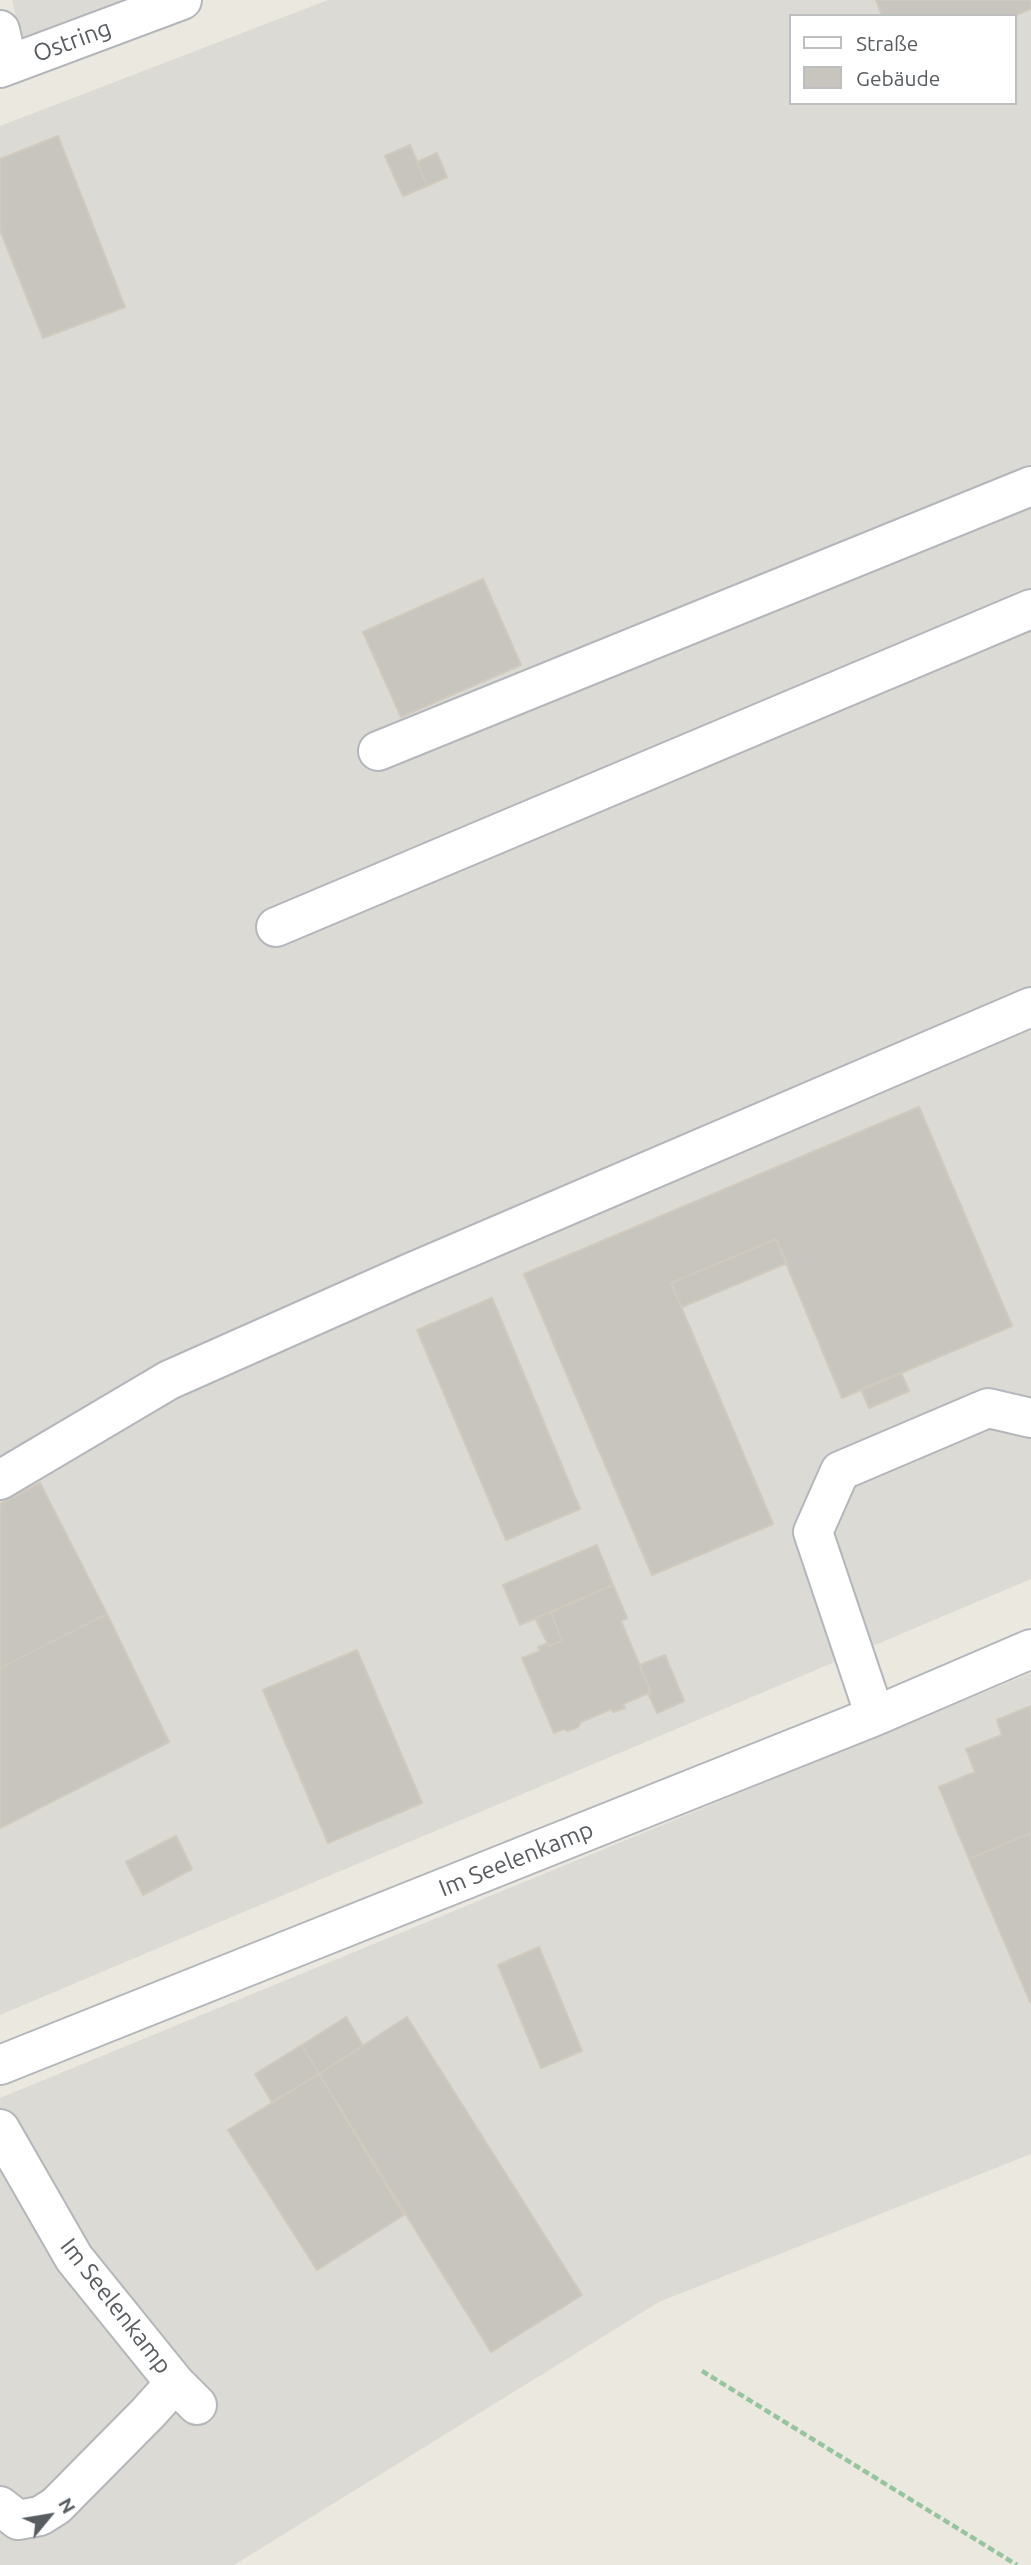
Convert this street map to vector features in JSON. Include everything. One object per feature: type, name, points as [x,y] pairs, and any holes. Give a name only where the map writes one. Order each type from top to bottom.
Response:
[{"type":"street","name":"Ostring","points":[[3,54],[182,0]]},
{"type":"street","points":[[378,751],[1031,486]]},
{"type":"street","points":[[276,928],[1031,609]]},
{"type":"street","points":[[0,1480],[181,1375],[410,1273],[1031,1007]]},
{"type":"street","points":[[875,1716],[813,1532],[840,1471],[988,1408],[1031,1418]]},
{"type":"street","name":"Im Seelenkamp","points":[[0,2065],[875,1716],[1031,1649]]},
{"type":"street","name":"Im Seelenkamp","points":[[0,2129],[74,2258],[186,2394],[148,2413],[57,2506],[40,2516],[18,2520],[0,2506]]},
{"type":"path","points":[[702,2371],[1017,2565]]},
{"type":"shaded area","points":[[12,0],[142,0],[22,44]]},
{"type":"shaded area","points":[[328,0],[1031,0],[1031,1579],[0,2015],[0,126]]},
{"type":"shaded area","points":[[1031,1673],[1031,2154],[659,2302],[234,2565],[0,2565],[0,2098]]},
{"type":"building","points":[[876,0],[1031,0],[1031,9],[1017,14],[881,14]]},
{"type":"building","points":[[58,136],[125,307],[43,338],[0,230],[0,159]]},
{"type":"building","points":[[410,145],[427,186],[403,196],[385,156]]},
{"type":"building","points":[[437,153],[447,177],[427,186],[417,162]]},
{"type":"building","points":[[483,579],[521,665],[401,717],[363,632]]},
{"type":"building","points":[[919,1107],[1012,1326],[842,1398],[776,1239],[671,1283],[773,1524],[652,1575],[524,1274]]},
{"type":"building","points":[[776,1239],[787,1263],[682,1307],[671,1283]]},
{"type":"building","points":[[492,1298],[580,1509],[506,1540],[417,1330]]},
{"type":"building","points":[[901,1373],[909,1391],[869,1408],[861,1389]]},
{"type":"building","points":[[40,1483],[107,1614],[0,1668],[0,1504]]},
{"type":"building","points":[[597,1545],[613,1585],[520,1625],[503,1585]]},
{"type":"building","points":[[613,1585],[627,1618],[621,1621],[651,1692],[623,1704],[625,1708],[613,1712],[611,1709],[581,1722],[578,1727],[554,1733],[522,1658],[540,1651],[538,1647],[562,1641],[551,1612]]},
{"type":"building","points":[[551,1612],[562,1641],[549,1646],[535,1618]]},
{"type":"building","points":[[107,1614],[169,1742],[0,1828],[0,1668]]},
{"type":"building","points":[[357,1650],[422,1803],[328,1843],[263,1690]]},
{"type":"building","points":[[665,1655],[684,1701],[657,1713],[640,1665]]},
{"type":"building","points":[[1031,1706],[1031,1833],[969,1859],[939,1787],[975,1772],[966,1749],[1002,1735],[997,1720]]},
{"type":"building","points":[[1031,1833],[1031,2004],[969,1859]]},
{"type":"building","points":[[176,1836],[192,1869],[143,1895],[126,1862]]},
{"type":"building","points":[[539,1947],[582,2051],[541,2068],[498,1965]]},
{"type":"building","points":[[346,2017],[363,2046],[319,2074],[302,2045]]},
{"type":"building","points":[[407,2017],[582,2295],[491,2352],[319,2074]]},
{"type":"building","points":[[302,2045],[319,2074],[272,2102],[255,2074]]},
{"type":"building","points":[[319,2074],[404,2215],[317,2270],[228,2130]]}]
